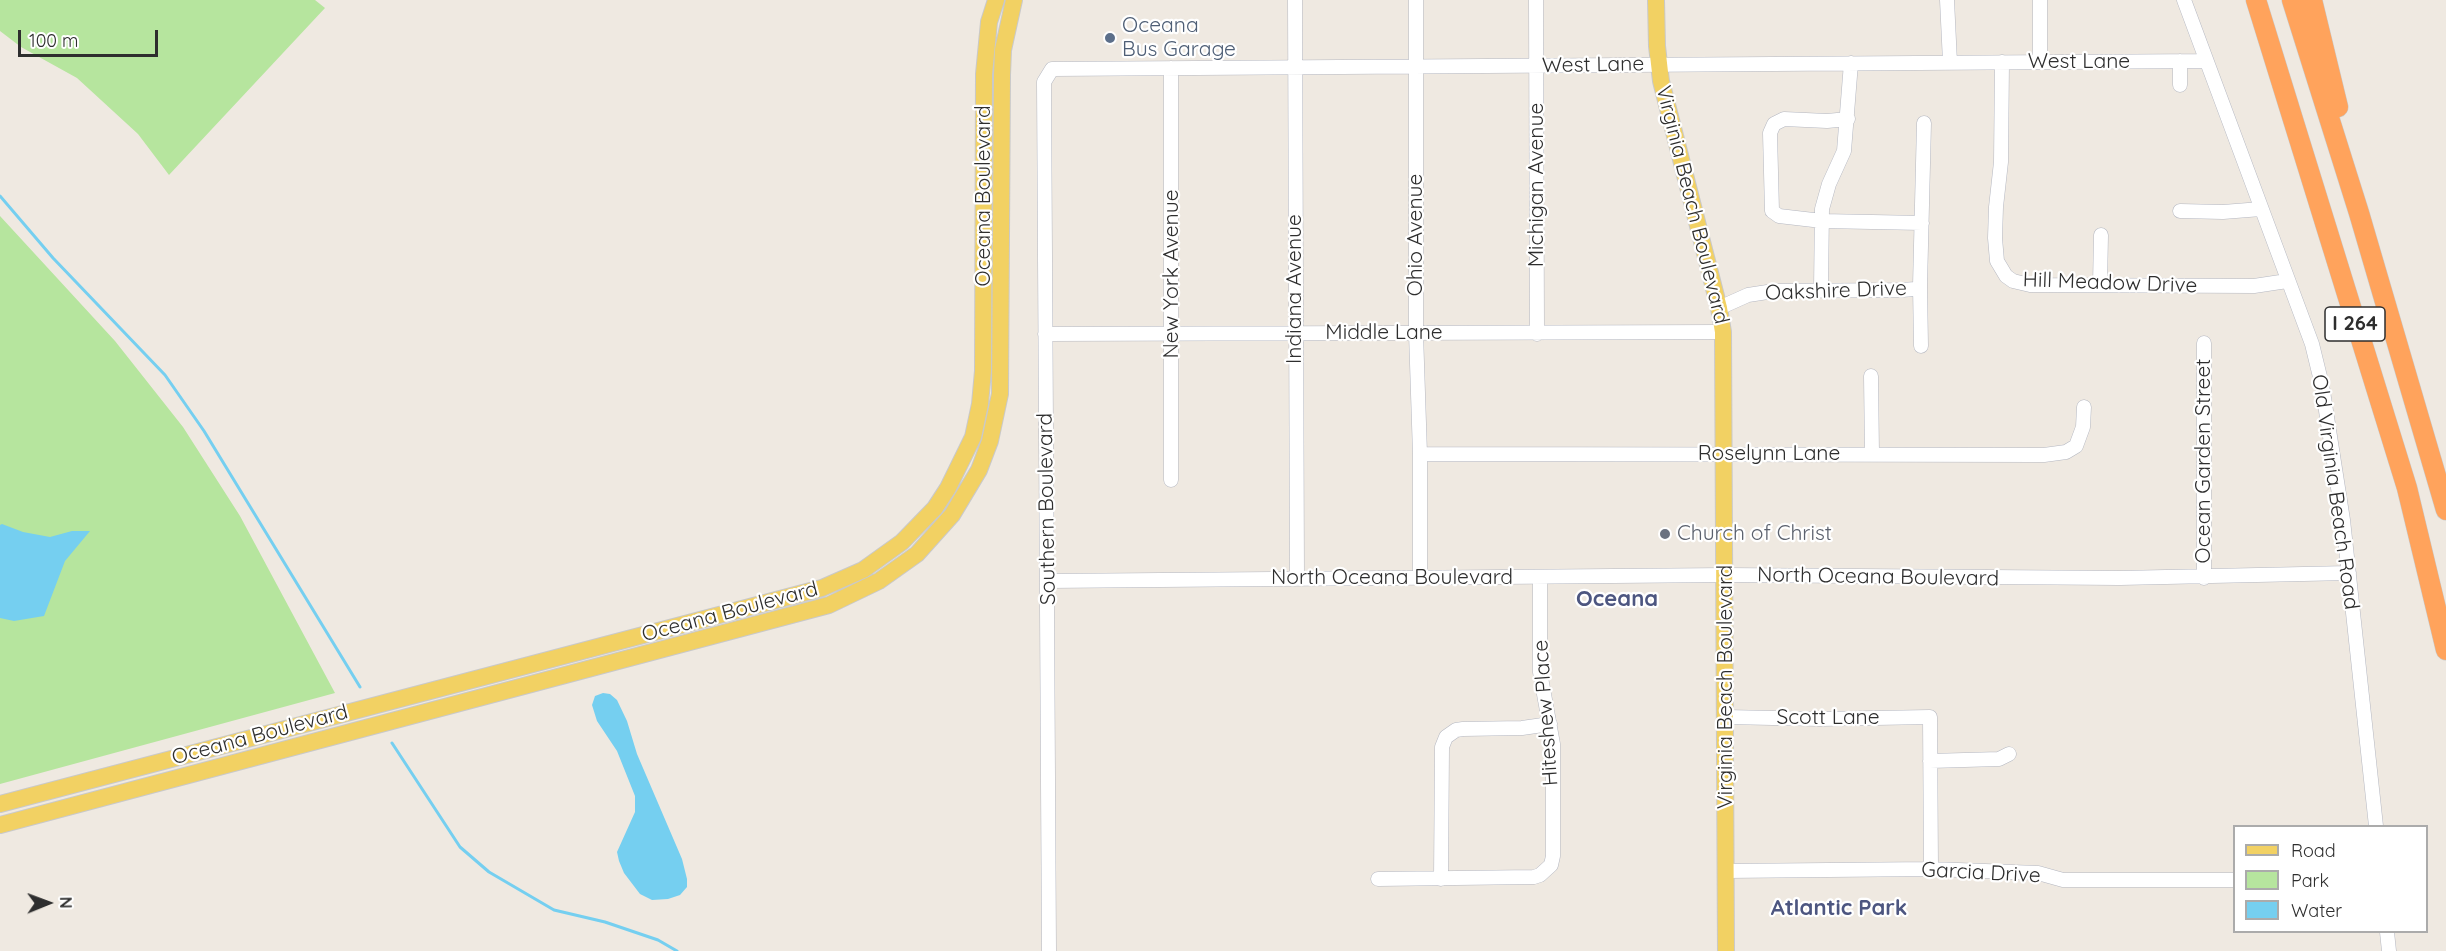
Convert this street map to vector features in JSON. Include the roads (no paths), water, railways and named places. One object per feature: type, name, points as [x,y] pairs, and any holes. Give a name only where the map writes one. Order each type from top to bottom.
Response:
[{"type":"highway","points":[[2244,0],[2300,145]]},
{"type":"highway","name":"I 264","points":[[2256,0],[2407,488],[2446,650]]},
{"type":"highway","name":"I 264","points":[[2292,0],[2359,213],[2446,510]]},
{"type":"highway","points":[[2312,0],[2337,101],[2359,213]]},
{"type":"main road","name":"Oceana Boulevard","points":[[0,804],[822,588],[872,564],[919,527],[935,508],[961,466],[972,437],[980,404],[984,371],[984,74],[989,22],[996,0]]},
{"type":"main road","name":"Oceana Boulevard","points":[[0,825],[829,604],[866,588],[902,566],[931,540],[952,515],[979,470],[990,441],[1000,394],[1002,75],[1003,50],[1014,0]]},
{"type":"main road","name":"Virginia Beach Boulevard","points":[[1656,0],[1659,63],[1671,127],[1719,308],[1723,332],[1726,951]]},
{"type":"main road","points":[[919,527],[931,540]]},
{"type":"main road","points":[[631,638],[634,656]]},
{"type":"street","name":"Indiana Avenue","points":[[1295,0],[1297,578]]},
{"type":"street","name":"Ohio Avenue","points":[[1416,0],[1416,333],[1420,454],[1420,577]]},
{"type":"street","name":"Michigan Avenue","points":[[1536,0],[1537,334]]},
{"type":"street","points":[[1947,0],[1950,62]]},
{"type":"street","points":[[2040,0],[2040,62]]},
{"type":"street","name":"Old Virginia Beach Road","points":[[2184,0],[2312,344],[2322,385],[2334,452],[2349,573],[2376,825]]},
{"type":"street","points":[[2180,61],[2180,85]]},
{"type":"street","name":"West Lane","points":[[1052,69],[2206,61]]},
{"type":"street","name":"Hill Meadow Drive","points":[[2002,62],[2001,162],[1995,238],[1997,261],[2006,276],[2020,284],[2254,286],[2287,281]]},
{"type":"street","points":[[1821,289],[1824,197],[1844,151],[1851,63]]},
{"type":"street","name":"New York Avenue","points":[[1171,68],[1172,480]]},
{"type":"street","name":"Southern Boulevard","points":[[1049,951],[1044,82],[1052,69]]},
{"type":"street","points":[[1848,119],[1827,121],[1784,119],[1774,124],[1771,129],[1772,211],[1779,216],[1822,221],[1922,223]]},
{"type":"street","points":[[1921,346],[1920,286],[1924,123]]},
{"type":"street","points":[[2180,211],[2223,212],[2261,209]]},
{"type":"street","points":[[2100,285],[2101,235]]},
{"type":"street","name":"Oakshire Drive","points":[[1719,308],[1759,292],[1821,289],[1900,290],[1916,289],[1920,286]]},
{"type":"street","name":"Middle Lane","points":[[1045,334],[1723,332]]},
{"type":"street","name":"Ocean Garden Street","points":[[2204,343],[2204,578]]},
{"type":"street","points":[[1871,376],[1872,454]]},
{"type":"street","name":"Roselynn Lane","points":[[1420,454],[2044,455],[2066,453],[2076,446],[2084,407]]},
{"type":"street","name":"North Oceana Boulevard","points":[[1048,580],[1725,575],[2204,578],[2349,573]]},
{"type":"street","name":"Hiteshew Place","points":[[1441,879],[1534,877],[1540,875],[1551,865],[1553,856],[1553,744],[1540,672],[1540,577]]},
{"type":"street","name":"Scott Lane","points":[[1726,717],[1820,719],[1930,717],[1930,761]]},
{"type":"street","points":[[1378,879],[1441,879],[1442,747],[1446,737],[1456,730],[1463,729],[1522,728],[1550,724]]},
{"type":"street","points":[[1931,870],[1930,761],[1999,759],[2009,754]]},
{"type":"street","name":"Garcia Drive","points":[[1726,871],[1931,870],[2038,873],[2063,880],[2233,880]]},
{"type":"street","points":[[2387,933],[2389,951]]},
{"type":"water","points":[[0,525],[23,532],[50,537],[72,531],[90,531],[65,561],[44,616],[14,621],[0,618]]},
{"type":"water","points":[[603,693],[610,694],[617,700],[627,721],[637,754],[682,859],[687,887],[680,895],[668,899],[652,900],[640,894],[624,873],[619,861],[617,852],[635,812],[635,796],[617,751],[597,721],[592,705],[595,696]]},
{"type":"waterway","points":[[0,196],[53,258],[165,375],[204,431],[360,687]]},
{"type":"waterway","points":[[392,743],[460,847],[489,872],[554,910],[605,922],[658,940],[677,951]]},
{"type":"place","name":"Oceana Bus Garage","points":[[1110,38]]},
{"type":"place","name":"Church of Christ","points":[[1665,534]]},
{"type":"district","name":"Oceana","points":[[1617,599]]},
{"type":"district","name":"Atlantic Park","points":[[1839,908]]}]
